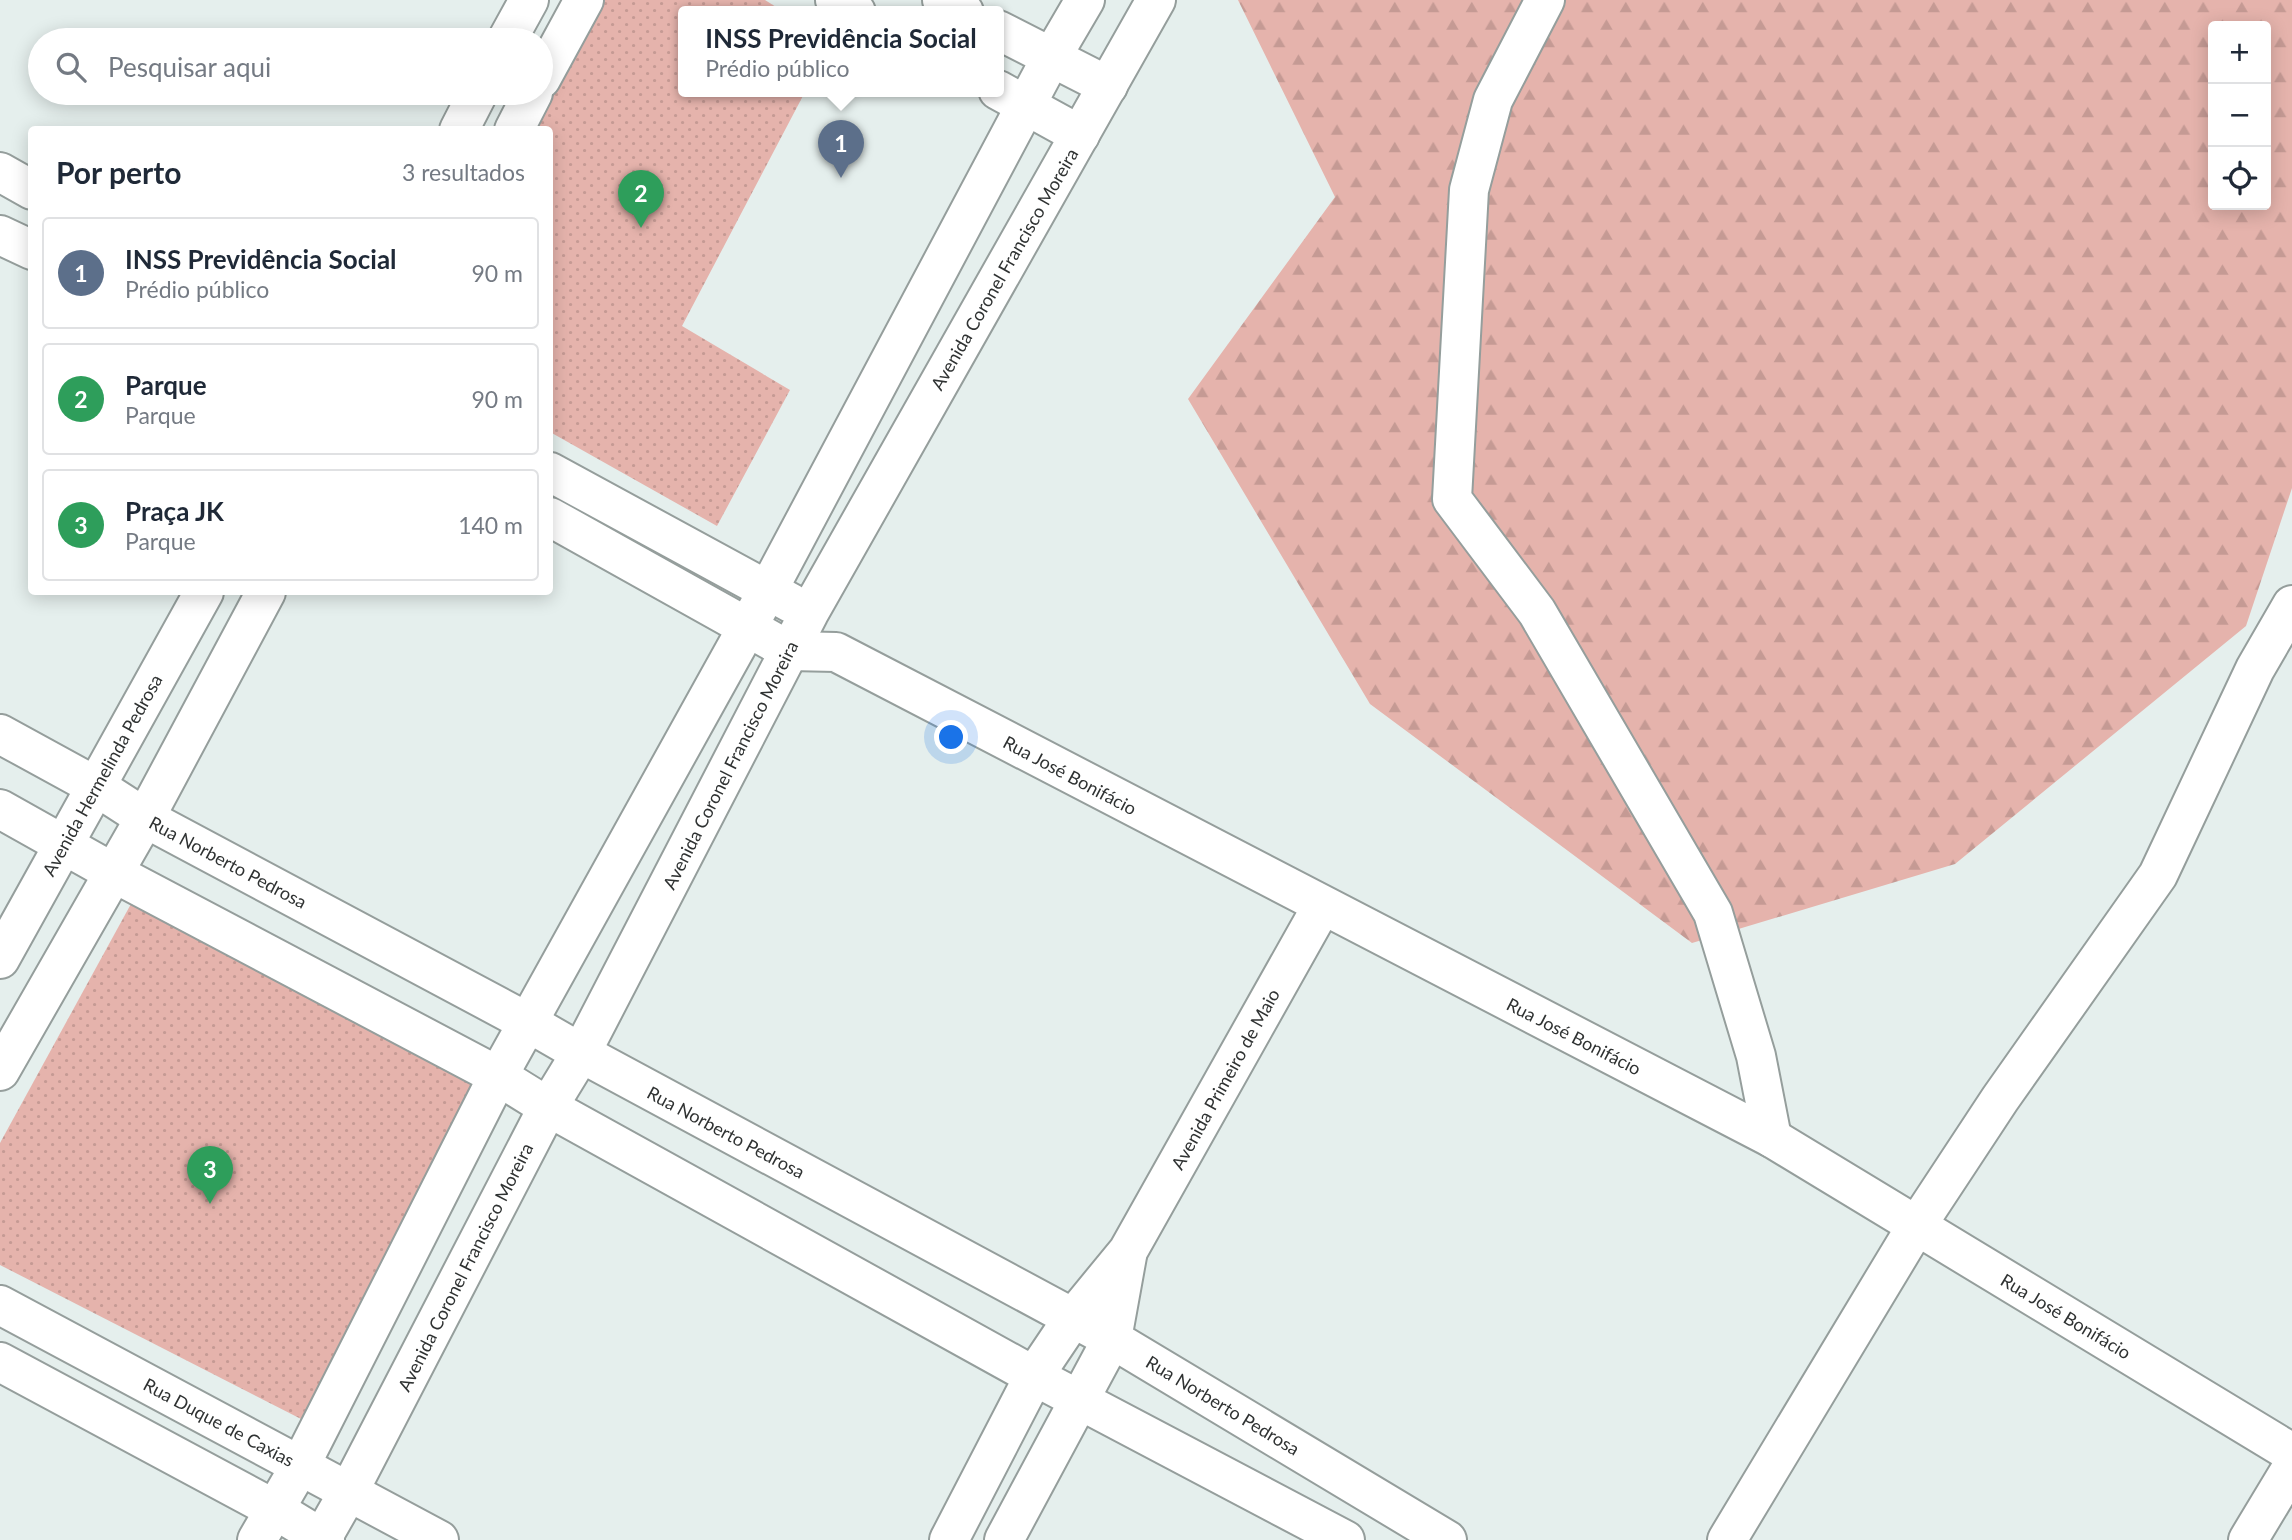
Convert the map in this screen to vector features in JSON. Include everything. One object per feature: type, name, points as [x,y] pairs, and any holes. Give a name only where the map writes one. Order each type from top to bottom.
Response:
[{"type":"street","points":[[514,28],[529,0]]},
{"type":"street","points":[[553,57],[584,0]]},
{"type":"street","points":[[265,1524],[300,1466],[498,1076],[768,590],[1012,98],[1051,58],[1084,0]]},
{"type":"street","name":"Avenida Coronel Francisco Moreira","points":[[323,1539],[809,613],[1156,0]]},
{"type":"street","points":[[1545,0],[1493,100],[1469,190],[1452,499],[1537,612],[1713,913],[1756,1056],[1772,1138]]},
{"type":"street","points":[[1004,33],[1108,86]]},
{"type":"street","points":[[1012,98],[1080,135]]},
{"type":"street","points":[[460,126],[472,105]]},
{"type":"street","points":[[516,126],[527,105]]},
{"type":"street","points":[[0,172],[28,188]]},
{"type":"street","points":[[0,234],[28,248]]},
{"type":"street","name":"Rua José Bonifácio","points":[[553,474],[809,613],[836,652]]},
{"type":"street","name":"Rua José Bonifácio","points":[[553,519],[790,650],[836,652],[1772,1138],[2292,1453]]},
{"type":"street","name":"Avenida Hermelinda Pedrosa","points":[[0,959],[202,595]]},
{"type":"street","points":[[0,1071],[145,818],[264,595]]},
{"type":"street","points":[[1727,1540],[1917,1225],[2000,1099],[2158,875],[2255,669],[2292,605]]},
{"type":"street","name":"Rua Norberto Pedrosa","points":[[0,734],[145,818],[1112,1339],[1447,1540]]},
{"type":"street","points":[[0,808],[114,873],[498,1076],[548,1107],[1034,1376],[1345,1540]]},
{"type":"street","name":"Avenida Primeiro de Maio","points":[[949,1540],[1034,1376],[1073,1318],[1128,1251],[1322,906]]},
{"type":"street","name":"Avenida Primeiro de Maio","points":[[1004,1540],[1112,1339],[1128,1251]]},
{"type":"street","name":"Rua Duque de Caxias","points":[[0,1305],[439,1540]]},
{"type":"street","points":[[0,1362],[265,1524],[323,1539]]},
{"type":"street","points":[[2248,1540],[2292,1468]]},
{"type":"green space","points":[[604,0],[765,0],[774,6],[678,6],[678,97],[802,97],[682,326],[790,390],[717,526],[553,434],[553,126],[535,126],[547,105],[553,105],[553,93]]},
{"type":"green space","points":[[1238,0],[2292,0],[2292,488],[2246,626],[1955,864],[1692,943],[1370,704],[1188,399],[1335,197]]},
{"type":"green space","points":[[143,882],[496,1061],[305,1421],[0,1265],[0,1143]]},
{"type":"place","name":"INSS Previdência Social","points":[[841,178]]},
{"type":"place","name":"Parque","points":[[641,228]]},
{"type":"place","name":"Praça JK","points":[[210,1204]]}]
